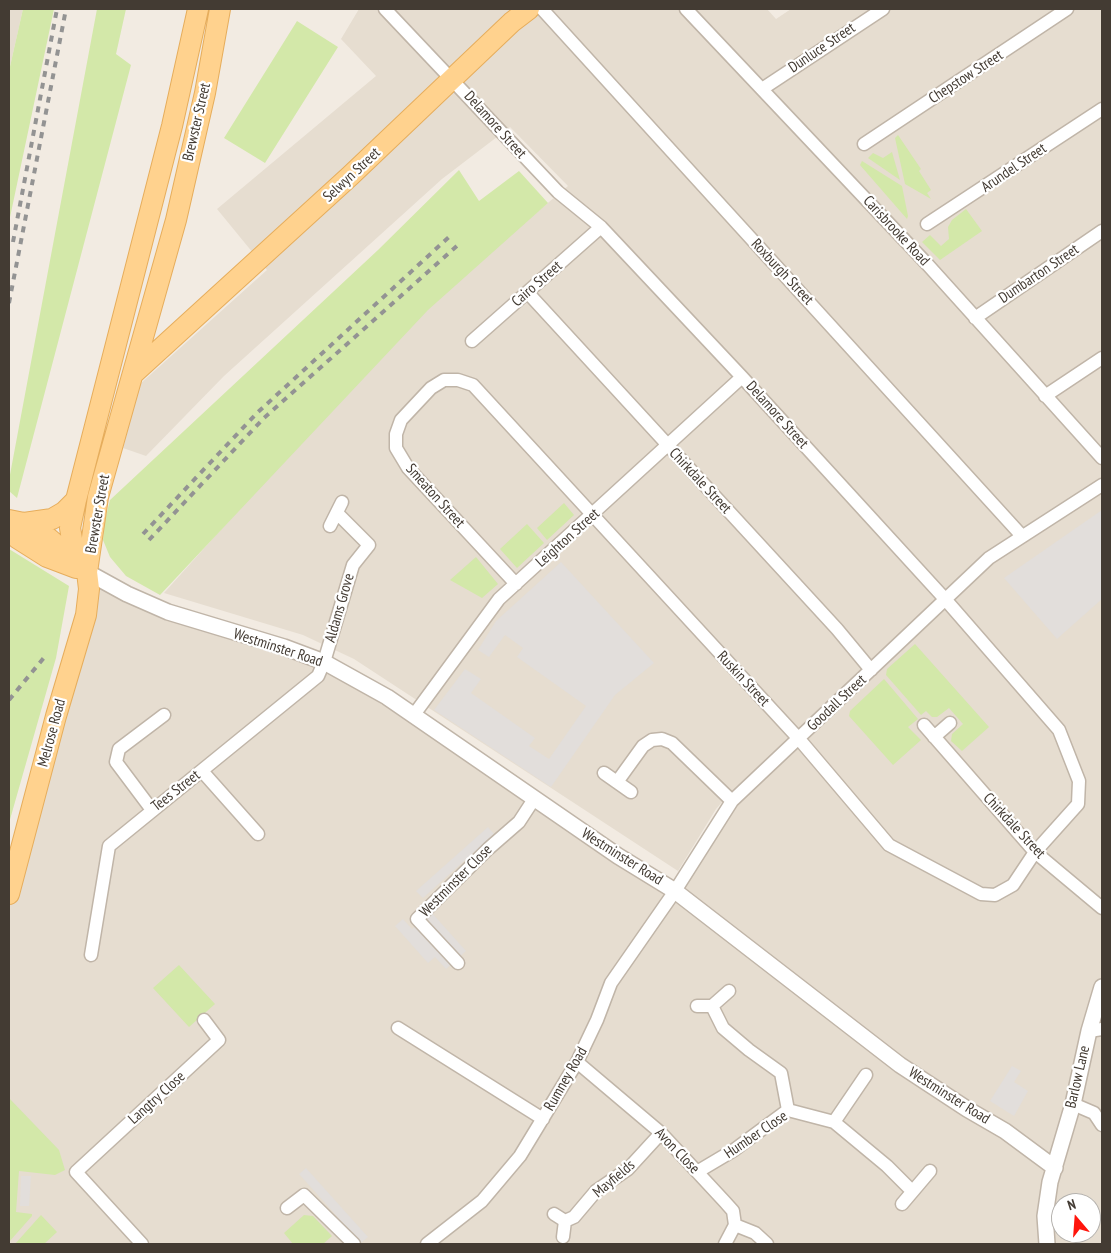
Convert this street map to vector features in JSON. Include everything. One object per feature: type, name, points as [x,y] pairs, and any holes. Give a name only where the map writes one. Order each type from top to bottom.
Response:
[{"type":"main road","name":"Brewster Street","points":[[87,572],[73,545],[70,528],[172,126],[198,9]]},
{"type":"main road","name":"Brewster Street","points":[[87,572],[98,497],[176,220],[220,9]]},
{"type":"main road","name":"Selwyn Street","points":[[133,374],[529,9]]},
{"type":"main road","points":[[148,320],[153,335],[171,338]]},
{"type":"main road","points":[[14,523],[52,519],[76,500]]},
{"type":"main road","name":"Westminster Road","points":[[14,523],[16,538],[47,557],[87,572]]},
{"type":"main road","name":"Melrose Road","points":[[9,894],[56,716],[86,615],[89,589],[87,572]]},
{"type":"street","name":"Roxburgh Street","points":[[542,9],[1022,536]]},
{"type":"street","name":"Carisbrooke Road","points":[[686,9],[928,265],[1102,458]]},
{"type":"street","name":"Dunluce Street","points":[[762,89],[883,9]]},
{"type":"street","name":"Chepstow Street","points":[[864,144],[1067,9]]},
{"type":"street","name":"Delamore Street","points":[[393,12],[558,192],[601,227],[742,377],[945,600],[1059,730],[1071,756],[1079,781],[1078,804],[1035,852]]},
{"type":"street","name":"Arundel Street","points":[[927,224],[1102,109]]},
{"type":"street","name":"Cairo Street","points":[[472,341],[601,227]]},
{"type":"street","name":"Dumbarton Street","points":[[975,318],[1102,231]]},
{"type":"street","name":"Chirkdale Street","points":[[528,293],[667,446],[838,629],[872,670]]},
{"type":"street","points":[[1045,396],[1102,358]]},
{"type":"street","name":"Leighton Street","points":[[413,716],[499,599],[742,377]]},
{"type":"street","name":"Smeaton Street","points":[[473,385],[458,380],[444,380],[431,388],[401,420],[396,434],[396,448],[408,468],[516,584]]},
{"type":"street","name":"Ruskin Street","points":[[473,385],[799,738],[889,845],[981,894],[995,895],[1013,885],[1035,852]]},
{"type":"street","name":"Goodall Street","points":[[676,891],[732,801],[989,558],[1102,485]]},
{"type":"street","name":"Aldams Grove","points":[[324,662],[353,565],[369,545],[340,507],[330,526]]},
{"type":"street","name":"Westminster Road","points":[[87,572],[127,594],[168,612],[284,647],[324,662],[387,696],[413,716],[618,856],[676,891],[900,1065],[967,1109],[1006,1131],[1055,1168]]},
{"type":"street","name":"Tees Street","points":[[91,955],[109,846],[318,676],[324,662]]},
{"type":"street","points":[[152,810],[116,762],[119,750],[164,715]]},
{"type":"street","points":[[934,737],[950,723]]},
{"type":"street","name":"Chirkdale Street","points":[[924,726],[1035,852],[1102,908]]},
{"type":"street","points":[[617,782],[643,746],[652,740],[662,739],[672,743],[732,801]]},
{"type":"street","points":[[202,771],[258,834]]},
{"type":"street","points":[[604,774],[631,792]]},
{"type":"street","name":"Westminster Close","points":[[458,963],[417,919],[488,849],[519,822],[534,799]]},
{"type":"street","name":"Rumney Road","points":[[427,1244],[482,1201],[520,1156],[577,1062],[598,1020],[611,983],[676,891]]},
{"type":"street","name":"Barlow Lane","points":[[1055,1168],[1096,1030],[1102,987]]},
{"type":"street","points":[[697,1006],[712,1006],[729,991]]},
{"type":"street","points":[[712,1006],[723,1028],[781,1073],[788,1110]]},
{"type":"street","name":"Langtry Close","points":[[142,1244],[76,1172],[220,1040],[204,1020]]},
{"type":"street","points":[[398,1028],[488,1086],[543,1118]]},
{"type":"street","name":"Avon Close","points":[[577,1062],[661,1133],[733,1211],[735,1225]]},
{"type":"street","points":[[834,1122],[866,1075]]},
{"type":"street","points":[[1073,1104],[1094,1113],[1102,1125]]},
{"type":"street","name":"Humber Close","points":[[697,1172],[734,1150],[788,1110],[834,1122],[887,1166],[912,1190]]},
{"type":"street","name":"Mayfields","points":[[565,1221],[574,1217],[596,1191],[628,1170],[661,1133]]},
{"type":"street","points":[[1047,1244],[1045,1216],[1050,1182],[1055,1168]]},
{"type":"street","points":[[902,1204],[912,1190],[930,1172]]},
{"type":"street","points":[[287,1208],[304,1195],[354,1244]]},
{"type":"street","points":[[554,1214],[565,1221],[563,1237]]},
{"type":"street","points":[[725,1244],[735,1225],[755,1233],[767,1244]]},
{"type":"shaded area","points":[[9,9],[23,9],[9,71]]},
{"type":"shaded area","points":[[359,9],[767,9],[776,19],[791,9],[1102,9],[1102,479],[984,557],[945,590],[872,662],[729,794],[716,809],[678,871],[354,659],[303,635],[164,593],[311,429],[423,308],[568,186],[510,127],[442,179],[224,376],[146,456],[123,448],[140,384],[267,270],[217,209],[376,76],[341,39]]},
{"type":"shaded area","points":[[1102,485],[1102,1244],[9,1244],[9,894],[87,572],[127,594],[324,662],[675,891],[732,801],[1022,536]]},
{"type":"shaded area","points":[[1102,510],[1102,599],[1057,639],[1004,578]]},
{"type":"shaded area","points":[[561,562],[654,663],[615,695],[551,787],[434,710],[465,669],[481,679],[471,693],[535,738],[529,746],[549,759],[586,706],[517,657],[523,648],[505,635],[489,657],[478,650],[496,621]]},
{"type":"shaded area","points":[[488,827],[494,834],[423,898],[416,891]]},
{"type":"shaded area","points":[[431,912],[466,951],[446,969],[435,957],[428,963],[395,926],[403,919],[412,929]]},
{"type":"shaded area","points":[[1012,1066],[1021,1071],[1014,1082],[1028,1091],[1014,1116],[990,1101]]},
{"type":"shaded area","points":[[306,1168],[368,1237],[361,1243],[299,1174]]},
{"type":"shaded area","points":[[21,1176],[31,1176],[29,1206],[20,1206]]},
{"type":"green space","points":[[23,9],[54,9],[9,222],[9,71]]},
{"type":"green space","points":[[97,9],[126,9],[116,54],[131,65],[17,498],[9,491],[9,480]]},
{"type":"green space","points":[[297,21],[338,47],[265,163],[224,138]]},
{"type":"green space","points":[[898,135],[921,169],[919,171],[931,190],[927,193],[931,199],[905,184],[895,138]]},
{"type":"green space","points":[[892,152],[900,180],[868,158],[873,153],[883,158]]},
{"type":"green space","points":[[862,161],[902,186],[907,219],[860,165]]},
{"type":"green space","points":[[459,170],[479,201],[519,171],[548,203],[428,310],[160,595],[126,576],[110,557],[103,540],[104,524],[110,500],[378,250]]},
{"type":"green space","points":[[966,209],[982,231],[940,260],[922,242],[930,235],[941,246],[949,239],[948,227],[952,220]]},
{"type":"green space","points":[[564,503],[574,515],[547,540],[537,528]]},
{"type":"green space","points":[[527,524],[544,543],[517,568],[500,549]]},
{"type":"green space","points":[[9,549],[69,586],[56,658],[9,823]]},
{"type":"green space","points":[[476,557],[498,584],[482,598],[450,580]]},
{"type":"green space","points":[[915,644],[989,727],[962,751],[951,741],[952,734],[963,724],[949,708],[937,717],[932,717],[926,711],[921,715],[886,675],[887,669]]},
{"type":"green space","points":[[884,679],[918,719],[908,727],[921,740],[893,765],[849,716],[850,711]]},
{"type":"green space","points":[[179,965],[215,1004],[189,1027],[153,988]]},
{"type":"green space","points":[[9,1098],[59,1150],[65,1170],[55,1175],[19,1171],[16,1212],[32,1214],[32,1216],[9,1242]]},
{"type":"green space","points":[[41,1215],[57,1232],[44,1244],[15,1244]]},
{"type":"green space","points":[[304,1215],[313,1216],[332,1236],[323,1244],[293,1244],[284,1233]]},
{"type":"railway","points":[[13,242],[57,9]]},
{"type":"railway","points":[[9,303],[66,9]]},
{"type":"railway","points":[[143,534],[257,413],[450,236]]},
{"type":"railway","points":[[149,540],[264,418],[458,245]]},
{"type":"railway","points":[[9,700],[47,654]]}]
